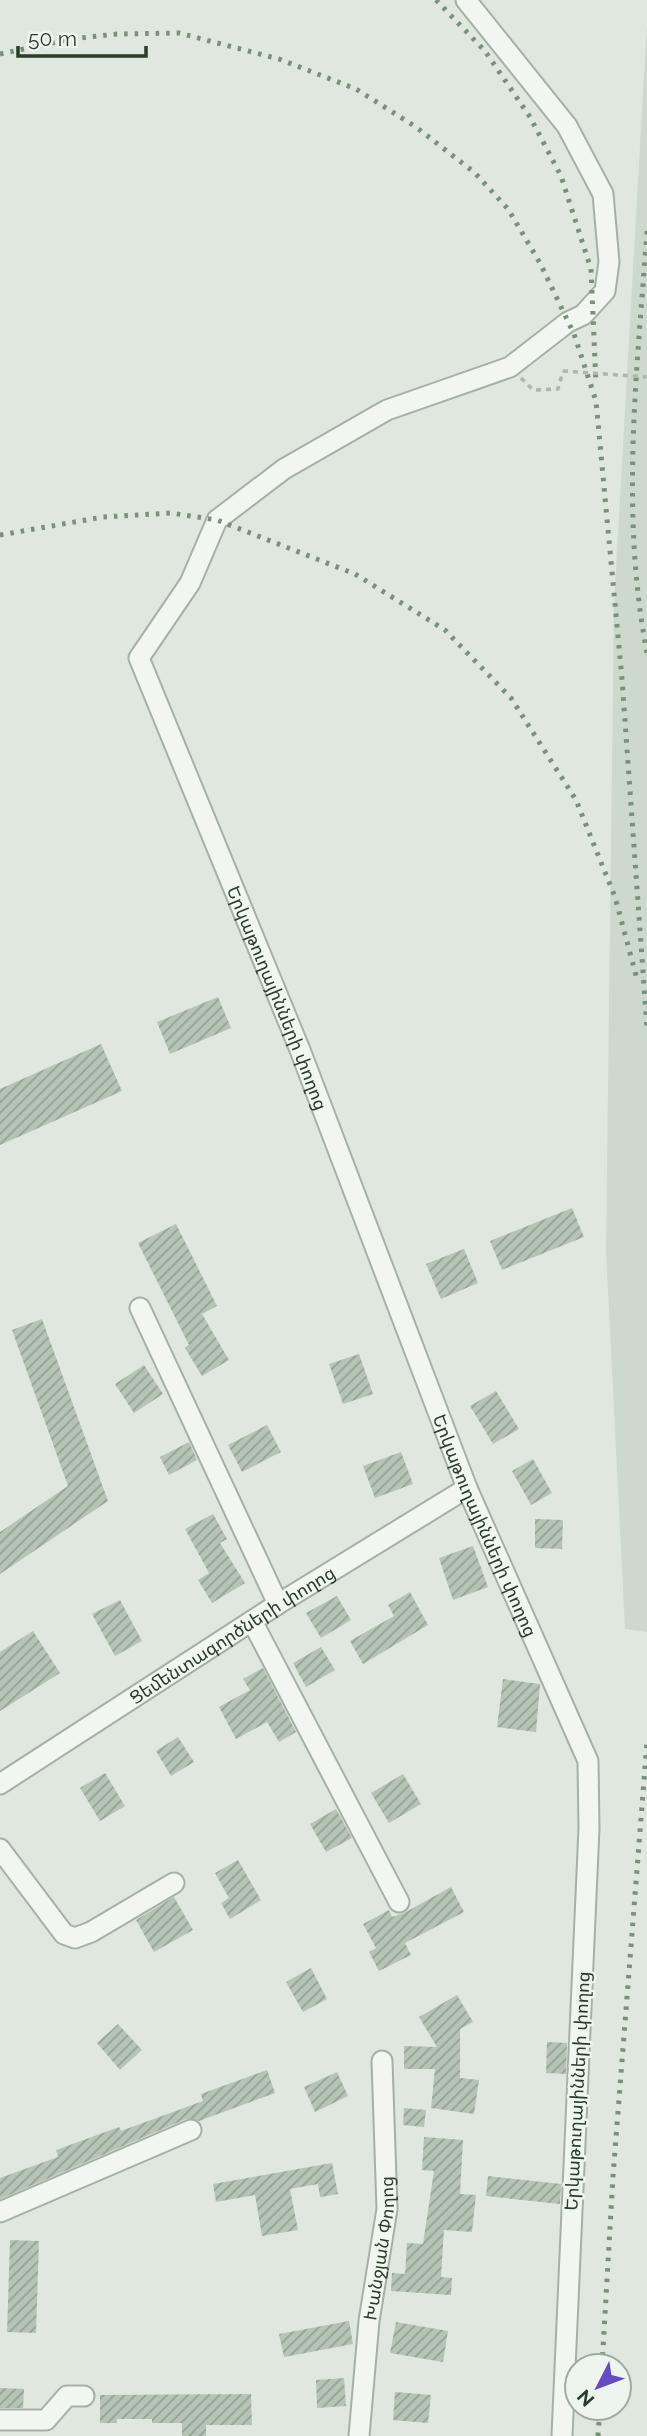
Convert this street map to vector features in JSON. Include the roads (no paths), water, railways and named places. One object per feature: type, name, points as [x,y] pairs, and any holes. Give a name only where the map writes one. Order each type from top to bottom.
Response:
[{"type":"street","name":"Երկաթուղայինների փողոց","points":[[466,0],[567,126],[604,194],[609,261],[605,291],[583,315],[568,321],[510,367],[387,410],[284,469],[217,520],[190,583],[139,658],[300,1050],[467,1488],[588,1761],[589,1828],[562,2436]]},
{"type":"street","points":[[140,1308],[278,1604]]},
{"type":"street","name":"Ցեմենտագործների փողոց","points":[[0,1784],[278,1604],[467,1488]]},
{"type":"street","points":[[252,1621],[399,1902]]},
{"type":"street","points":[[0,1849],[64,1934],[75,1938],[91,1932],[174,1883]]},
{"type":"street","name":"Խանջյան Փողոց","points":[[359,2436],[369,2321],[387,2209],[382,2061]]},
{"type":"street","points":[[0,2213],[191,2130]]},
{"type":"street","points":[[0,2420],[46,2420],[66,2396],[84,2396]]},
{"type":"railway","points":[[436,0],[485,51],[530,117],[561,176],[591,269],[596,384]]},
{"type":"railway","points":[[0,54],[71,39],[117,34],[179,33],[279,59],[356,89],[416,127],[475,173],[508,209],[540,263],[574,334],[596,401],[622,679],[647,1028]]},
{"type":"railway","points":[[647,231],[635,390],[632,495],[634,548],[647,653]]},
{"type":"railway","points":[[0,535],[103,517],[171,513],[217,520],[355,574],[445,630],[511,698],[576,800],[615,897],[637,979]]},
{"type":"railway","points":[[603,2352],[613,2176],[647,1742]]},
{"type":"railway","points":[[598,2436],[599,2422]]}]
